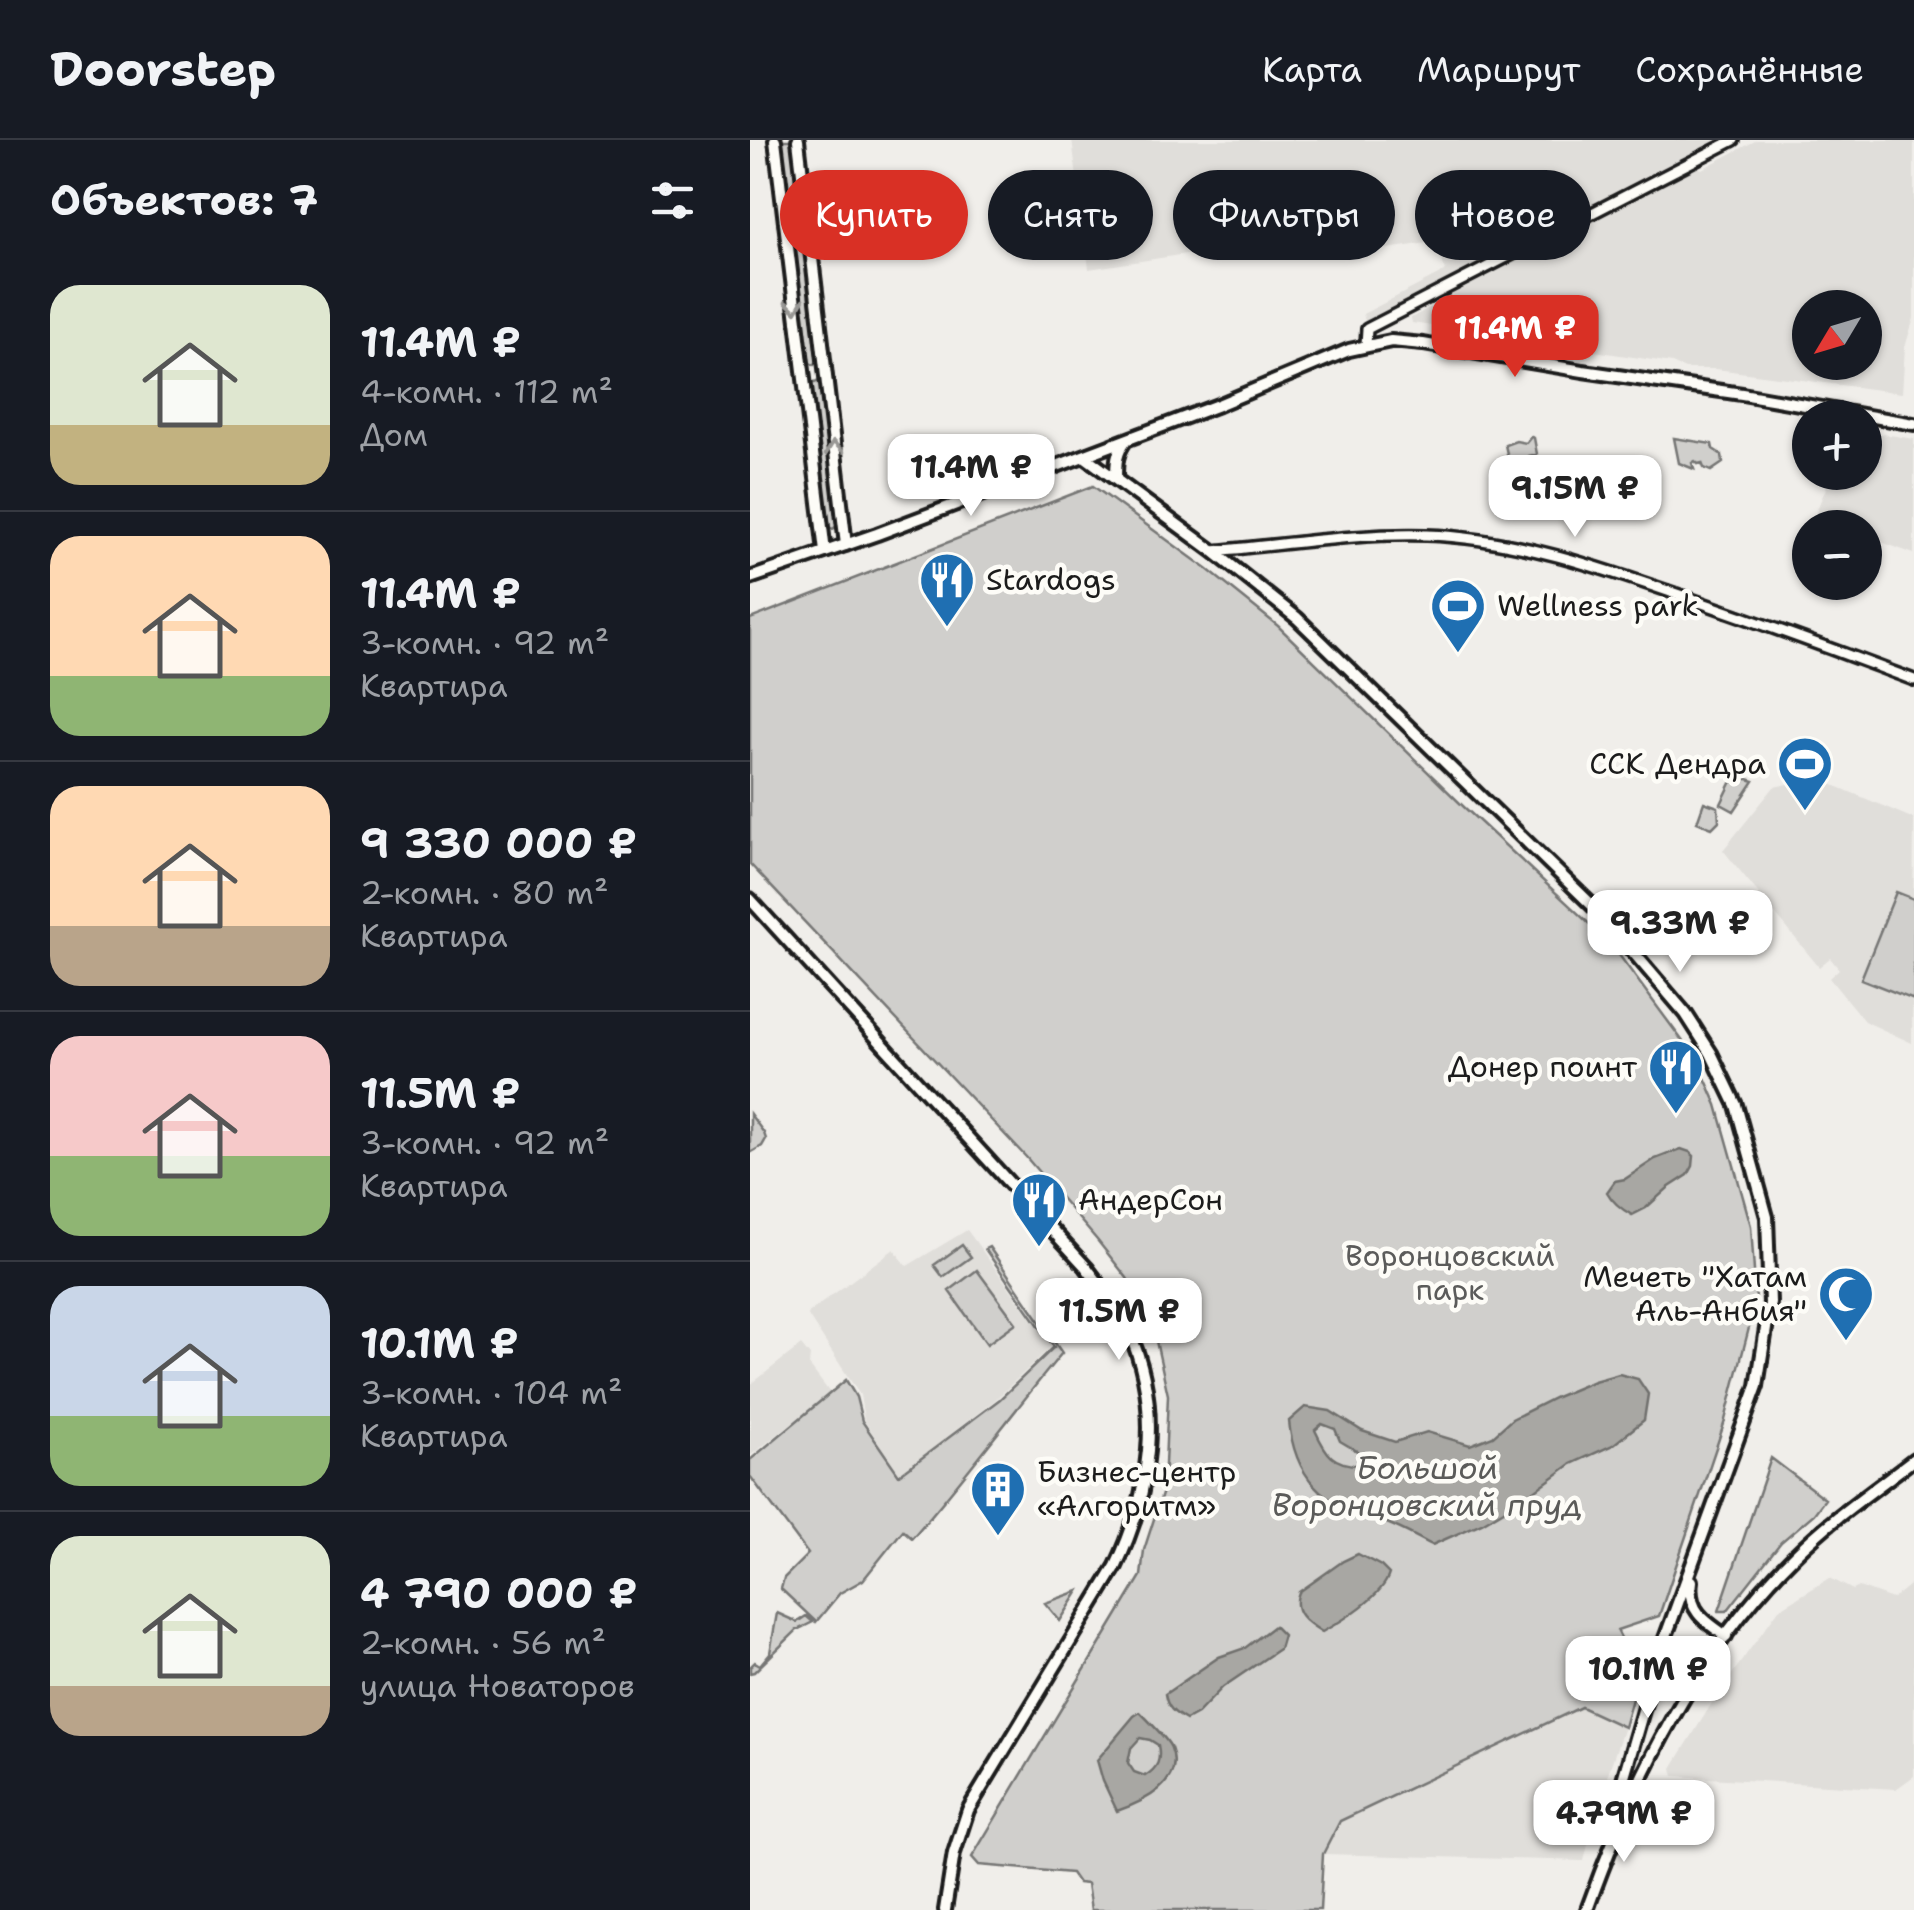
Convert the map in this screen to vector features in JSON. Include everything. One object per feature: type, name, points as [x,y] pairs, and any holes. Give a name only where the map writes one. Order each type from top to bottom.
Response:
[{"type":"street","points":[[775,140],[825,552]]},
{"type":"street","points":[[798,140],[846,545]]},
{"type":"street","points":[[1366,345],[1368,330],[1734,140]]},
{"type":"street","points":[[750,578],[1218,405],[1332,356],[1390,341],[1914,424]]},
{"type":"street","points":[[802,362],[812,373],[822,368],[824,361]]},
{"type":"street","points":[[1116,479],[1116,460],[1126,440]]},
{"type":"street","points":[[1084,456],[1212,550],[1296,618],[1599,912],[1686,1014],[1736,1105],[1767,1217],[1770,1303],[1757,1386],[1664,1641],[1620,1790],[1615,1833]]},
{"type":"street","points":[[1212,550],[1426,535],[1520,545],[1585,562],[1914,680]]},
{"type":"street","points":[[750,899],[1086,1267],[1127,1328],[1141,1371],[1147,1404],[1147,1462],[1129,1539],[968,1810],[954,1853],[946,1910]]},
{"type":"street","points":[[1587,1910],[1615,1833],[1656,1748],[1726,1636],[1794,1556],[1914,1458]]},
{"type":"street","points":[[1692,1565],[1691,1604],[1702,1619],[1726,1636]]},
{"type":"shaded area","points":[[1072,140],[1719,140],[1591,205],[1591,170],[1415,170],[1415,245],[1395,248],[1395,170],[1173,170],[1173,256],[1153,259],[1153,170],[1076,170]]},
{"type":"shaded area","points":[[1757,140],[1914,140],[1914,318],[1905,347],[1902,393],[1801,380],[1882,380],[1882,290],[1792,290],[1792,379],[1685,369],[1672,363],[1412,323],[1411,318],[1515,260],[1591,260],[1591,220],[1696,166],[1702,169]]},
{"type":"shaded area","points":[[1088,260],[1147,260],[1089,269]]},
{"type":"shaded area","points":[[1441,260],[1484,260],[1365,321],[1363,314],[1446,271]]},
{"type":"shaded area","points":[[1882,434],[1914,439],[1914,554],[1882,542],[1882,510],[1817,510],[1825,490],[1882,490]]},
{"type":"shaded area","points":[[1817,778],[1914,819],[1912,1043],[1864,1021],[1829,978],[1839,969],[1830,958],[1819,967],[1723,850],[1774,787]]},
{"type":"shaded area","points":[[967,1230],[1052,1346],[995,1400],[899,1474],[864,1420],[860,1395],[807,1314],[894,1249],[907,1266]]},
{"type":"shaded area","points":[[801,1345],[810,1356],[809,1365],[830,1393],[750,1456],[750,1385]]},
{"type":"shaded area","points":[[1830,1578],[1853,1590],[1859,1587],[1892,1599],[1914,1581],[1914,1776],[1896,1789],[1674,1776],[1672,1768],[1717,1695],[1779,1609]]},
{"type":"shaded area","points":[[1582,1707],[1624,1727],[1598,1803],[1584,1861],[1323,1854],[1339,1821]]},
{"type":"green space","points":[[780,140],[792,140],[796,170],[784,170]]},
{"type":"green space","points":[[795,260],[807,260],[819,360],[814,365],[808,362]]},
{"type":"green space","points":[[820,380],[838,525],[833,529],[827,526],[809,381]]},
{"type":"green space","points":[[1531,437],[1537,454],[1525,461],[1508,458],[1505,445],[1526,443]]},
{"type":"green space","points":[[1674,438],[1712,444],[1722,455],[1723,463],[1711,471],[1695,461],[1694,469],[1679,463]]},
{"type":"green space","name":"Воронцовский парк","points":[[1093,486],[1278,626],[1611,944],[1698,1062],[1717,1105],[1751,1226],[1756,1301],[1724,1424],[1659,1616],[1617,1630],[1639,1674],[1624,1727],[1581,1707],[1340,1821],[1323,1854],[1320,1910],[1091,1910],[1087,1884],[1078,1883],[1071,1873],[979,1865],[972,1857],[1141,1576],[1144,1550],[1164,1488],[1168,1395],[1152,1323],[1127,1278],[1026,1157],[750,864],[750,619]]},
{"type":"green space","points":[[1735,775],[1754,781],[1734,811],[1721,804]]},
{"type":"green space","points":[[1704,802],[1718,807],[1719,821],[1712,828],[1697,822]]},
{"type":"green space","points":[[1896,892],[1914,899],[1914,1000],[1861,979]]},
{"type":"green space","points":[[750,1114],[766,1139],[750,1153]]},
{"type":"green space","points":[[962,1245],[971,1257],[943,1277],[934,1265]]},
{"type":"green space","points":[[989,1247],[1062,1353],[912,1538],[903,1530],[863,1580],[840,1593],[816,1622],[781,1589],[784,1578],[808,1554],[750,1476],[750,1460],[846,1380],[856,1397],[862,1421],[899,1475],[1000,1399],[1054,1347],[985,1249]]},
{"type":"green space","points":[[977,1270],[1016,1323],[987,1344],[949,1291]]},
{"type":"green space","points":[[1771,1458],[1825,1499],[1814,1514],[1781,1542],[1727,1611],[1719,1611]]},
{"type":"green space","points":[[1079,1591],[1060,1621],[1045,1603]]},
{"type":"green space","points":[[777,1613],[797,1622],[806,1616],[813,1622],[797,1630],[754,1672],[750,1673],[755,1662],[760,1665],[770,1653]]},
{"type":"water","points":[[1681,1149],[1694,1156],[1688,1175],[1646,1208],[1632,1215],[1609,1196],[1607,1192],[1615,1181]]},
{"type":"water","name":"Большой Воронцовский пруд","points":[[1619,1374],[1638,1379],[1648,1394],[1644,1420],[1613,1445],[1571,1464],[1482,1523],[1432,1545],[1340,1506],[1326,1496],[1305,1472],[1292,1440],[1289,1421],[1305,1407],[1330,1411],[1362,1431],[1395,1442],[1427,1432],[1470,1445],[1493,1436],[1512,1419],[1594,1381]],"holes":[[[1322,1424],[1335,1429],[1340,1441],[1367,1457],[1362,1465],[1337,1461],[1327,1452],[1315,1430]]]},
{"type":"water","points":[[1358,1554],[1389,1574],[1379,1591],[1361,1607],[1322,1632],[1299,1611],[1299,1592]]},
{"type":"water","points":[[1274,1626],[1283,1635],[1279,1649],[1223,1687],[1197,1714],[1186,1720],[1172,1710],[1165,1694],[1219,1657],[1245,1648]]},
{"type":"water","points":[[1140,1712],[1157,1730],[1169,1745],[1174,1760],[1167,1781],[1159,1789],[1117,1811],[1097,1760]],"holes":[[[1140,1738],[1158,1745],[1159,1759],[1145,1776],[1134,1772],[1128,1763],[1131,1748]]]},
{"type":"place","name":"Stardogs","points":[[947,629]]},
{"type":"place","name":"Wellness park","points":[[1458,655]]},
{"type":"place","name":"ССК Дендра","points":[[1805,813]]},
{"type":"place","name":"Донер поинт","points":[[1676,1116]]},
{"type":"place","name":"АндерСон","points":[[1039,1249]]},
{"type":"place","name":"Мечеть \"Хатам Аль-Анбия\"","points":[[1846,1343]]},
{"type":"place","name":"Бизнес-центр «Алгоритм»","points":[[998,1538]]}]
